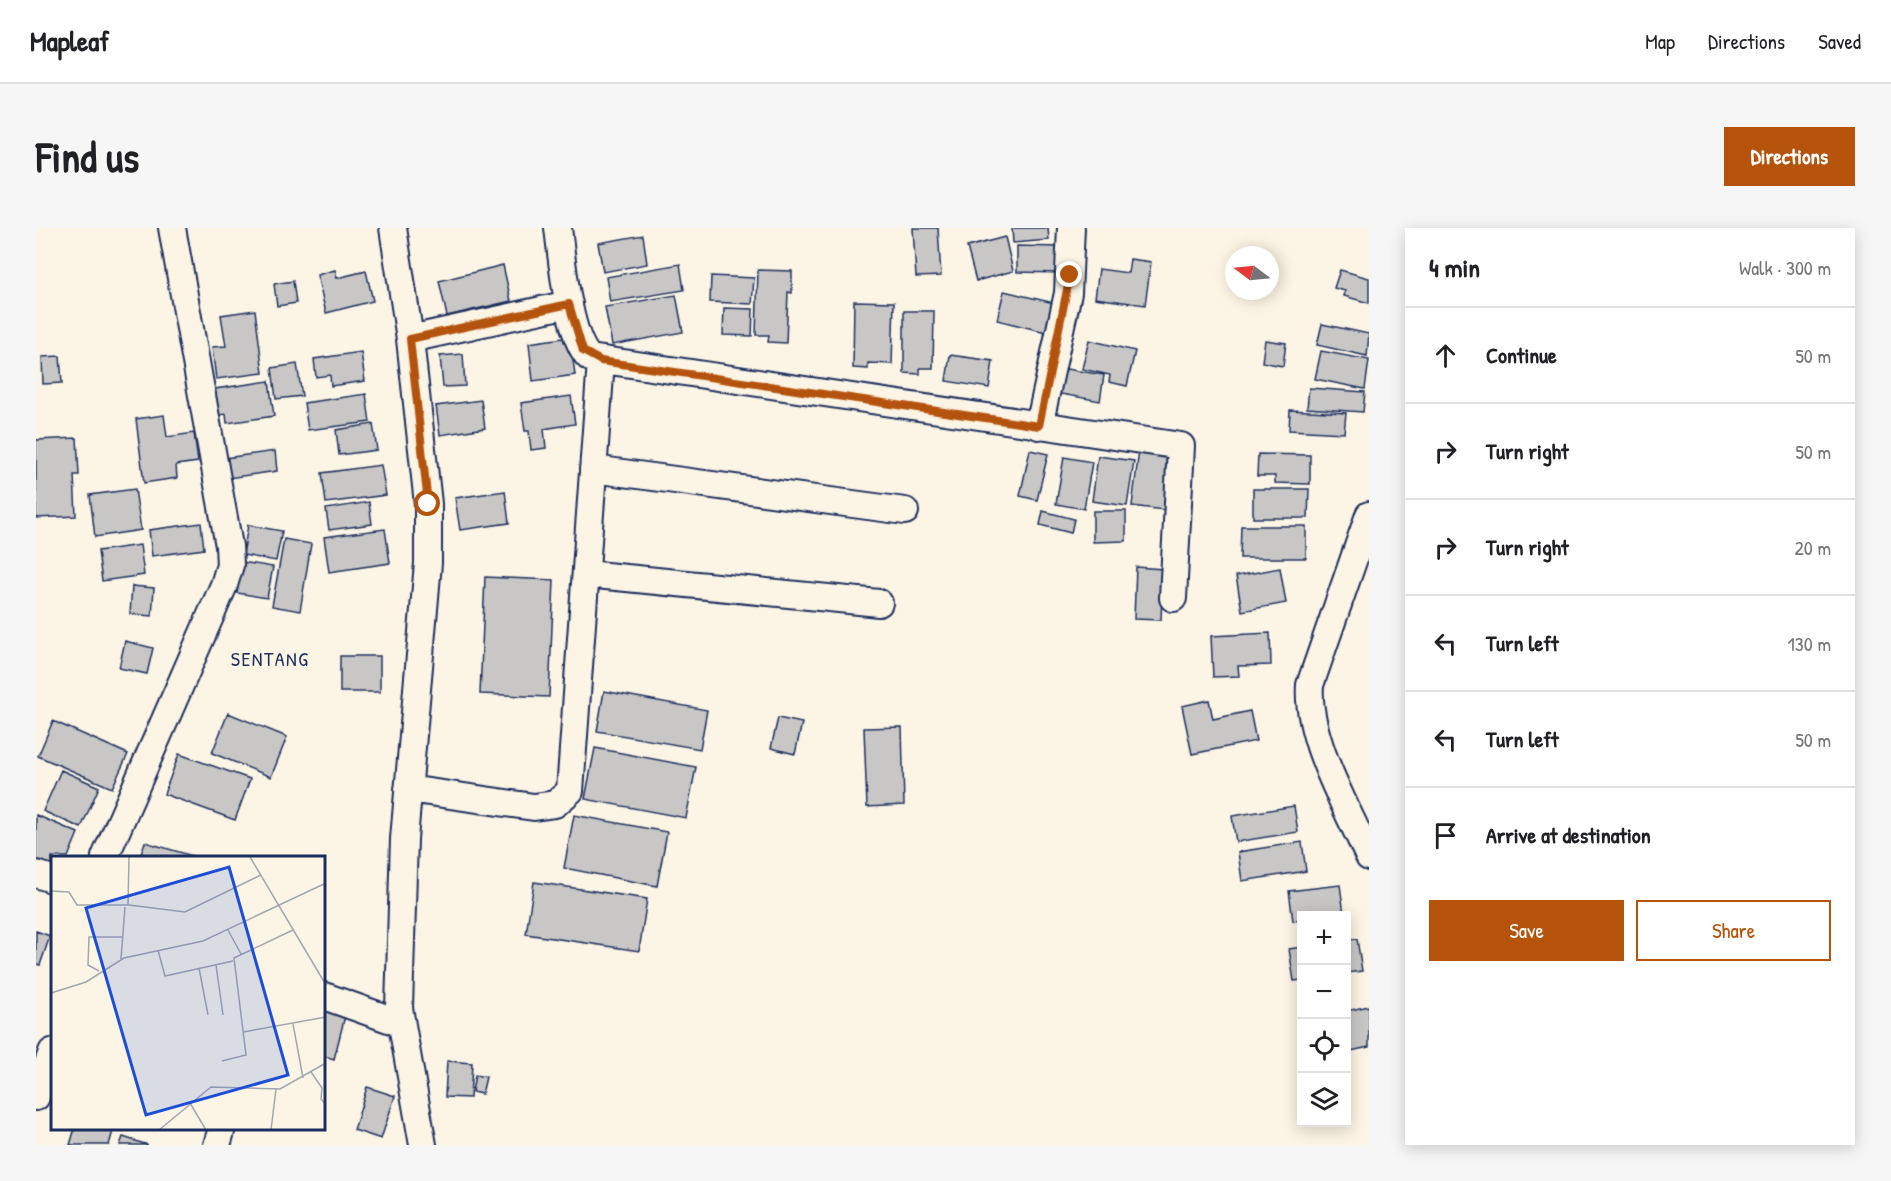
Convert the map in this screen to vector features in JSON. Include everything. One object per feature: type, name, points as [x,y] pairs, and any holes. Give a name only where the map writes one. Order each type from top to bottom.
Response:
[{"type":"street","points":[[105,856],[224,585],[230,565],[229,546],[172,228]]},
{"type":"street","points":[[393,228],[410,339],[429,530],[403,862],[400,1023],[423,1145]]},
{"type":"street","points":[[558,228],[569,304],[583,351],[601,361],[1181,446],[1173,598]]},
{"type":"street","points":[[1039,426],[1068,293],[1071,228]]},
{"type":"street","points":[[410,339],[569,304]]},
{"type":"street","points":[[408,789],[534,807],[555,804],[570,791],[601,361]]},
{"type":"street","points":[[593,469],[905,511]]},
{"type":"street","points":[[1369,515],[1310,685],[1309,706],[1315,733],[1369,857]]},
{"type":"street","points":[[586,574],[879,603]]},
{"type":"street","points":[[36,874],[51,879]]},
{"type":"street","points":[[326,997],[400,1023]]},
{"type":"street","points":[[36,1097],[51,1055]]},
{"type":"street","points":[[217,1145],[221,1130]]},
{"type":"building","points":[[913,228],[938,228],[941,276],[916,277]]},
{"type":"building","points":[[1012,228],[1048,228],[1049,240],[1013,243]]},
{"type":"building","points":[[643,235],[647,264],[603,272],[598,243]]},
{"type":"building","points":[[1005,237],[1013,271],[976,281],[967,247]]},
{"type":"building","points":[[1017,246],[1059,247],[1059,273],[1017,272]]},
{"type":"building","points":[[1130,259],[1151,262],[1145,305],[1095,298],[1099,269],[1128,273]]},
{"type":"building","points":[[680,264],[684,290],[610,302],[606,277]]},
{"type":"building","points":[[503,265],[511,301],[447,316],[439,281]]},
{"type":"building","points":[[335,270],[337,278],[366,271],[373,301],[326,313],[317,275]]},
{"type":"building","points":[[758,270],[792,271],[792,293],[788,292],[786,343],[768,342],[769,335],[756,335]]},
{"type":"building","points":[[1340,270],[1369,278],[1369,303],[1344,296],[1345,291],[1334,288]]},
{"type":"building","points":[[711,276],[754,278],[752,304],[710,302]]},
{"type":"building","points":[[293,281],[296,303],[277,306],[274,284]]},
{"type":"building","points":[[1004,291],[1054,303],[1046,332],[997,320]]},
{"type":"building","points":[[676,295],[683,332],[612,345],[605,307]]},
{"type":"building","points":[[854,301],[894,302],[892,364],[868,363],[868,369],[853,368]]},
{"type":"building","points":[[724,308],[753,309],[752,336],[723,335]]},
{"type":"building","points":[[255,310],[263,373],[216,379],[212,347],[226,346],[221,315]]},
{"type":"building","points":[[904,311],[934,311],[933,368],[920,368],[920,374],[904,373]]},
{"type":"building","points":[[1322,324],[1369,334],[1367,356],[1317,345]]},
{"type":"building","points":[[570,337],[575,375],[533,381],[529,343]]},
{"type":"building","points":[[1089,340],[1135,351],[1127,386],[1109,382],[1110,375],[1082,369]]},
{"type":"building","points":[[1265,340],[1286,343],[1283,366],[1262,362]]},
{"type":"building","points":[[1321,351],[1369,360],[1365,389],[1315,379]]},
{"type":"building","points":[[361,352],[365,381],[331,386],[330,375],[316,377],[314,359]]},
{"type":"building","points":[[463,354],[465,386],[443,387],[440,356]]},
{"type":"building","points":[[950,355],[993,361],[989,388],[946,381]]},
{"type":"building","points":[[60,356],[62,383],[43,384],[42,357]]},
{"type":"building","points":[[297,364],[302,396],[276,399],[272,368]]},
{"type":"building","points":[[1060,368],[1104,375],[1100,401],[1055,393]]},
{"type":"building","points":[[269,381],[274,416],[227,423],[226,414],[219,415],[215,389]]},
{"type":"building","points":[[1309,388],[1365,392],[1363,412],[1307,408]]},
{"type":"building","points":[[366,394],[370,422],[308,430],[304,403]]},
{"type":"building","points":[[571,396],[575,424],[544,429],[546,448],[531,450],[529,431],[525,431],[521,403]]},
{"type":"building","points":[[481,400],[485,428],[440,435],[436,406]]},
{"type":"building","points":[[1290,410],[1346,413],[1344,433],[1289,430]]},
{"type":"building","points":[[164,415],[167,437],[194,433],[198,462],[176,465],[177,478],[144,483],[136,419]]},
{"type":"building","points":[[373,424],[377,450],[339,455],[336,430]]},
{"type":"building","points":[[77,438],[79,475],[74,475],[76,516],[36,518],[36,440]]},
{"type":"building","points":[[1030,450],[1048,454],[1037,500],[1020,496]]},
{"type":"building","points":[[1139,450],[1171,454],[1164,510],[1132,506]]},
{"type":"building","points":[[275,451],[277,471],[228,478],[225,458]]},
{"type":"building","points":[[1258,454],[1310,455],[1310,484],[1275,483],[1275,476],[1257,476]]},
{"type":"building","points":[[1098,456],[1134,461],[1127,506],[1092,501]]},
{"type":"building","points":[[1064,457],[1092,462],[1084,509],[1056,504]]},
{"type":"building","points":[[381,465],[386,495],[326,503],[322,473]]},
{"type":"building","points":[[135,489],[141,530],[95,537],[90,495]]},
{"type":"building","points":[[1253,489],[1309,489],[1308,518],[1253,518]]},
{"type":"building","points":[[505,491],[509,523],[460,530],[455,498]]},
{"type":"building","points":[[369,502],[372,524],[329,530],[326,509]]},
{"type":"building","points":[[1043,511],[1074,519],[1071,533],[1040,525]]},
{"type":"building","points":[[1093,511],[1126,511],[1126,541],[1093,542]]},
{"type":"building","points":[[201,523],[204,549],[152,556],[149,530]]},
{"type":"building","points":[[248,525],[282,531],[276,561],[243,555]]},
{"type":"building","points":[[1241,526],[1306,526],[1306,558],[1240,558]]},
{"type":"building","points":[[385,529],[390,563],[329,572],[324,537]]},
{"type":"building","points":[[284,539],[311,544],[300,611],[272,606]]},
{"type":"building","points":[[140,545],[144,575],[102,581],[98,551]]},
{"type":"building","points":[[242,562],[273,567],[267,598],[237,593]]},
{"type":"building","points":[[1136,567],[1163,569],[1161,620],[1134,619]]},
{"type":"building","points":[[1280,568],[1286,603],[1242,611],[1236,576]]},
{"type":"building","points":[[485,577],[554,580],[549,697],[480,694]]},
{"type":"building","points":[[132,586],[154,588],[152,616],[130,614]]},
{"type":"building","points":[[1270,633],[1271,665],[1238,666],[1239,676],[1213,677],[1211,636]]},
{"type":"building","points":[[125,641],[153,648],[147,674],[119,668]]},
{"type":"building","points":[[340,656],[380,656],[380,692],[340,692]]},
{"type":"building","points":[[604,691],[707,710],[700,749],[597,731]]},
{"type":"building","points":[[1209,700],[1213,719],[1250,711],[1256,741],[1192,754],[1182,706]]},
{"type":"building","points":[[228,713],[287,737],[271,777],[212,753]]},
{"type":"building","points":[[778,718],[802,723],[795,754],[771,748]]},
{"type":"building","points":[[53,721],[128,754],[112,788],[38,756]]},
{"type":"building","points":[[902,727],[904,805],[867,807],[864,728]]},
{"type":"building","points":[[595,748],[696,767],[686,818],[585,799]]},
{"type":"building","points":[[179,754],[250,779],[235,820],[164,794]]},
{"type":"building","points":[[61,770],[99,787],[81,828],[43,811]]},
{"type":"building","points":[[1294,806],[1298,832],[1236,842],[1232,816]]},
{"type":"building","points":[[36,815],[78,833],[68,856],[51,856],[51,866],[36,859]]},
{"type":"building","points":[[574,815],[667,832],[657,886],[564,868]]},
{"type":"building","points":[[145,842],[193,856],[140,856]]},
{"type":"building","points":[[1302,842],[1306,871],[1242,881],[1238,852]]},
{"type":"building","points":[[534,882],[647,899],[639,951],[526,934]]},
{"type":"building","points":[[1340,885],[1344,911],[1297,911],[1297,921],[1293,921],[1289,891]]},
{"type":"building","points":[[36,931],[50,936],[40,965],[36,964]]},
{"type":"building","points":[[1357,939],[1362,971],[1351,972],[1351,940]]},
{"type":"building","points":[[1297,948],[1297,981],[1294,981],[1289,949]]},
{"type":"building","points":[[1369,1006],[1369,1047],[1351,1051],[1351,1010]]},
{"type":"building","points":[[326,1007],[346,1012],[334,1059],[326,1057]]},
{"type":"building","points":[[447,1061],[472,1063],[470,1098],[445,1097]]},
{"type":"building","points":[[475,1075],[486,1077],[482,1094],[472,1092]]},
{"type":"building","points":[[367,1087],[395,1096],[381,1139],[354,1130]]},
{"type":"building","points":[[74,1130],[113,1131],[109,1145],[70,1145]]},
{"type":"building","points":[[123,1137],[148,1145],[120,1145]]},
{"type":"district","name":"SENTANG","points":[[270,659]]},
{"type":"route","points":[[428,504],[410,339],[569,304],[583,351],[590,357],[601,361],[1039,426],[1070,275]]}]
